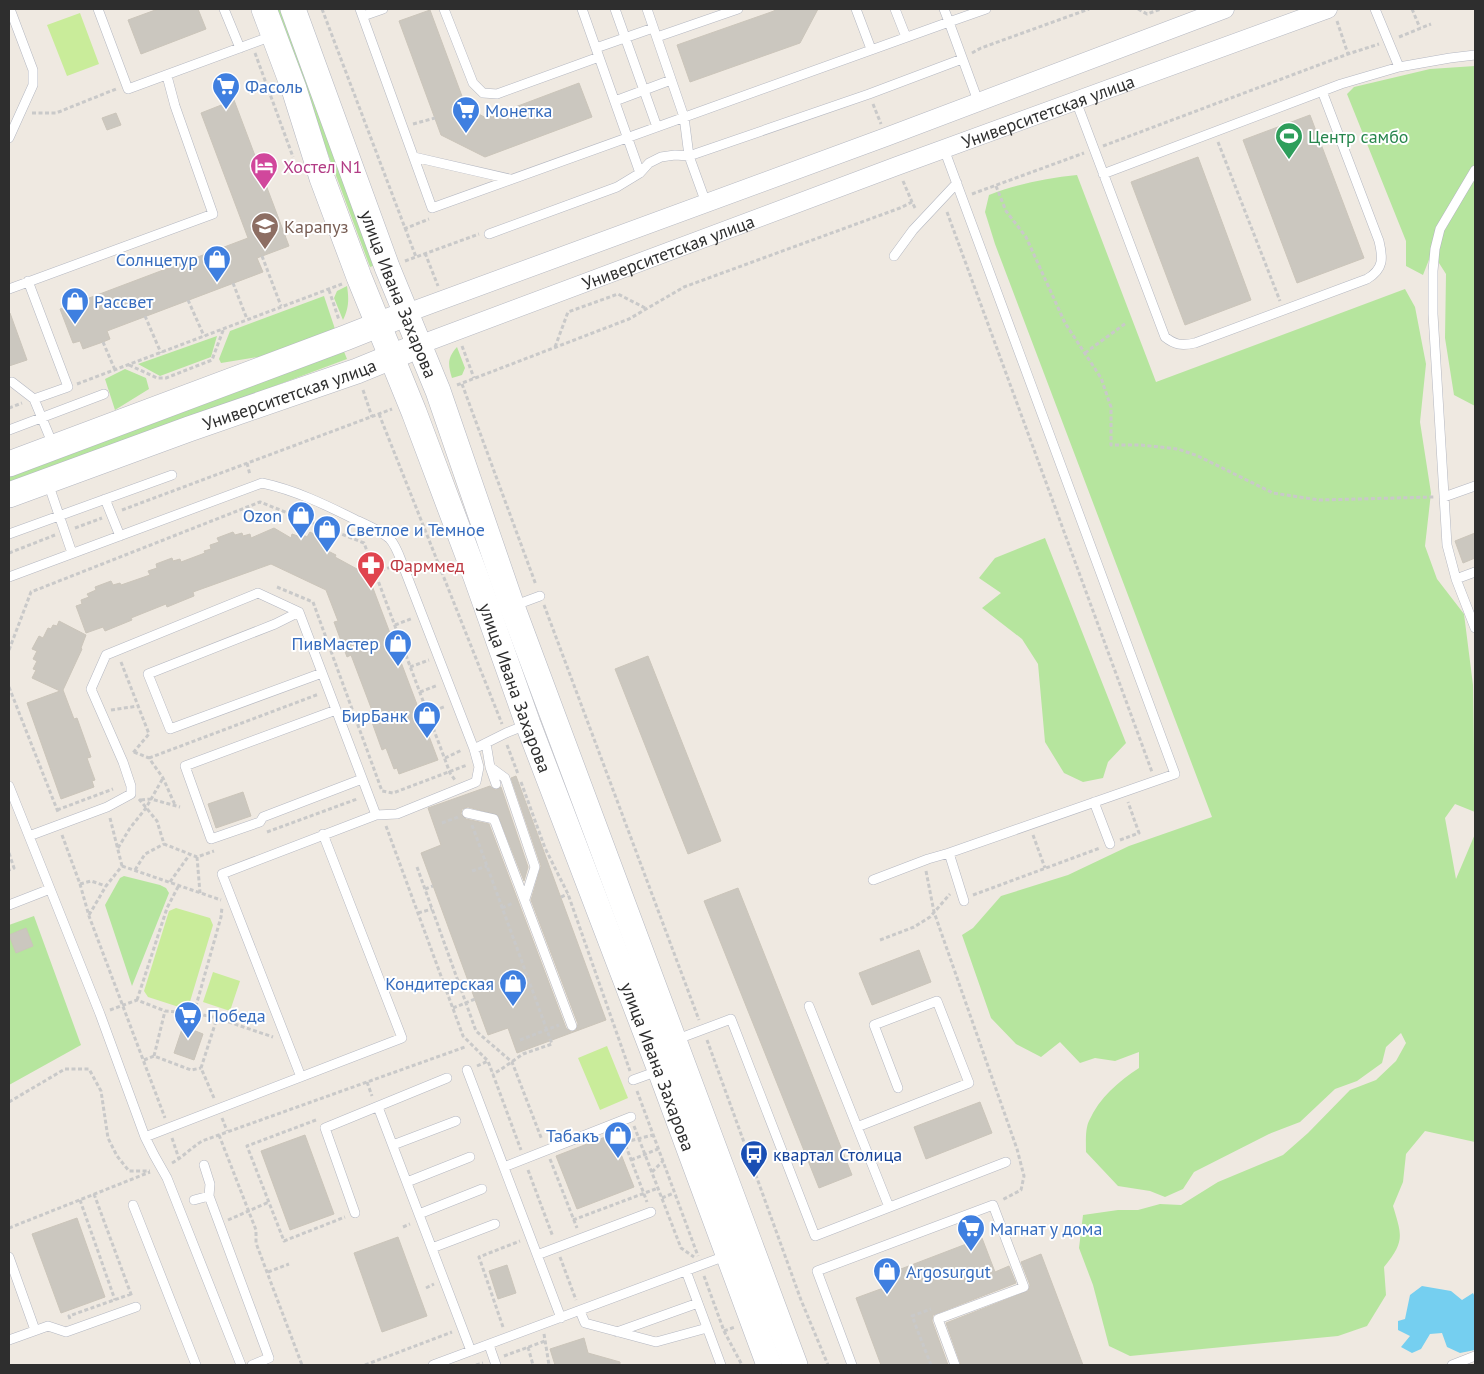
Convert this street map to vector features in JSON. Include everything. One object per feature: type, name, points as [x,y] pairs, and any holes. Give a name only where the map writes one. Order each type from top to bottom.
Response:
[{"type":"main road","name":"улица Ивана Захарова","points":[[264,9],[294,89],[322,178],[476,577],[517,729],[660,1070],[769,1365]]},
{"type":"main road","name":"улица Ивана Захарова","points":[[293,9],[388,267],[438,392],[512,606],[795,1365]]},
{"type":"main road","name":"Университетская улица","points":[[9,464],[407,313]]},
{"type":"main road","name":"Университетская улица","points":[[9,495],[189,429],[357,371],[420,346]]},
{"type":"street","name":"Университетская улица","points":[[407,313],[1225,9]]},
{"type":"street","name":"Университетская улица","points":[[420,346],[944,149],[1076,101],[1332,13]]},
{"type":"lane","points":[[9,138],[12,124],[33,85],[33,70],[10,9]]},
{"type":"lane","points":[[98,9],[128,89],[274,35]]},
{"type":"lane","points":[[224,9],[240,48]]},
{"type":"lane","points":[[383,9],[361,12],[432,208],[986,9]]},
{"type":"lane","points":[[444,9],[473,83],[483,92],[497,94],[598,53],[626,38],[653,28]]},
{"type":"lane","points":[[582,9],[640,173]]},
{"type":"lane","points":[[615,9],[657,126]]},
{"type":"lane","points":[[647,9],[684,117],[689,156],[706,203]]},
{"type":"lane","points":[[657,37],[738,9]]},
{"type":"lane","points":[[856,9],[871,49]]},
{"type":"lane","points":[[895,9],[906,37]]},
{"type":"lane","points":[[944,9],[978,102]]},
{"type":"lane","points":[[1375,9],[1399,67]]},
{"type":"lane","points":[[1103,174],[1377,72],[1475,55]]},
{"type":"lane","points":[[489,234],[617,188],[640,173],[649,163],[661,157],[689,156],[869,94],[962,59]]},
{"type":"lane","points":[[9,289],[213,214],[166,76]]},
{"type":"lane","points":[[615,101],[671,80]]},
{"type":"lane","points":[[1076,101],[1165,337],[1174,344],[1184,345],[1195,343],[1367,279],[1376,273],[1381,264],[1379,241],[1322,91]]},
{"type":"lane","points":[[873,880],[928,859],[1175,774],[944,149]]},
{"type":"lane","points":[[414,157],[510,179]]},
{"type":"lane","points":[[1475,170],[1440,229],[1434,264],[1433,314],[1447,545],[1456,579],[1475,628]]},
{"type":"lane","points":[[894,256],[913,230],[957,183]]},
{"type":"lane","points":[[28,281],[68,387],[34,399]]},
{"type":"lane","points":[[12,382],[34,399],[54,447]]},
{"type":"lane","points":[[9,430],[104,394]]},
{"type":"lane","points":[[9,534],[172,475]]},
{"type":"lane","points":[[47,481],[72,553]]},
{"type":"lane","points":[[9,577],[262,483],[281,487],[324,504],[369,526],[390,539],[396,548],[456,701],[479,767],[476,782],[396,814],[380,815],[323,834],[222,874],[302,1077]]},
{"type":"lane","points":[[1444,497],[1475,486]]},
{"type":"lane","points":[[105,499],[120,536]]},
{"type":"lane","points":[[1456,579],[1475,572]]},
{"type":"lane","points":[[29,836],[107,807],[131,794],[131,786],[122,762],[91,689],[106,655],[258,593],[299,612],[368,795],[380,815]]},
{"type":"lane","points":[[512,606],[540,596]]},
{"type":"lane","points":[[299,612],[275,624],[148,674],[170,729],[322,673]]},
{"type":"lane","points":[[336,710],[185,766],[211,839],[260,822],[263,817],[362,779]]},
{"type":"lane","points":[[473,747],[517,729]]},
{"type":"lane","points":[[486,743],[490,767],[496,784]]},
{"type":"lane","points":[[490,767],[505,778],[535,867],[525,899]]},
{"type":"lane","points":[[9,786],[100,1014],[145,1137],[162,1168],[190,1234],[241,1365]]},
{"type":"lane","points":[[1094,802],[1110,844]]},
{"type":"lane","points":[[467,813],[494,819],[571,1023]]},
{"type":"lane","points":[[145,1137],[402,1038],[323,834]]},
{"type":"lane","points":[[949,853],[961,886],[964,902]]},
{"type":"lane","points":[[9,904],[50,889]]},
{"type":"lane","points":[[857,1127],[969,1083],[937,1001],[874,1025],[898,1088]]},
{"type":"lane","points":[[808,1006],[889,1208]]},
{"type":"lane","points":[[675,1040],[730,1019],[815,1236],[1006,1162]]},
{"type":"lane","points":[[467,1070],[561,1318]]},
{"type":"lane","points":[[633,1080],[660,1070]]},
{"type":"lane","points":[[355,1213],[325,1128],[447,1078]]},
{"type":"lane","points":[[378,1106],[471,1351]]},
{"type":"lane","points":[[504,1167],[631,1117]]},
{"type":"lane","points":[[392,1145],[456,1121]]},
{"type":"lane","points":[[407,1182],[470,1157]]},
{"type":"lane","points":[[204,1165],[210,1184],[209,1196],[269,1358],[252,1365]]},
{"type":"lane","points":[[419,1214],[482,1189]]},
{"type":"lane","points":[[194,1200],[209,1196]]},
{"type":"lane","points":[[133,1205],[196,1365]]},
{"type":"lane","points":[[852,1365],[817,1271],[993,1205],[1024,1287],[938,1319],[955,1365]]},
{"type":"lane","points":[[537,1255],[651,1212]]},
{"type":"lane","points":[[432,1248],[495,1224]]},
{"type":"lane","points":[[433,1365],[561,1318],[579,1307],[728,1255]]},
{"type":"lane","points":[[9,1257],[36,1330]]},
{"type":"lane","points":[[686,1271],[721,1365]]},
{"type":"lane","points":[[616,1332],[698,1303]]},
{"type":"lane","points":[[9,1340],[48,1326],[66,1332],[136,1307]]},
{"type":"lane","points":[[579,1307],[585,1323],[656,1342],[707,1328]]},
{"type":"lane","points":[[489,1344],[495,1362]]},
{"type":"lane","points":[[1452,1365],[1475,1356]]},
{"type":"path","points":[[322,9],[416,257],[480,234],[489,234]]},
{"type":"path","points":[[962,59],[980,48],[1089,9]]},
{"type":"path","points":[[1138,9],[1147,14],[1161,9]]},
{"type":"path","points":[[1412,9],[1420,28]]},
{"type":"path","points":[[1332,13],[1348,54]]},
{"type":"path","points":[[1144,774],[1152,772],[944,204],[1431,24]]},
{"type":"path","points":[[251,44],[295,164]]},
{"type":"path","points":[[403,127],[435,118]]},
{"type":"path","points":[[1214,132],[1283,310]]},
{"type":"path","points":[[996,186],[1006,211],[1026,237],[1064,324],[1101,378],[1111,408],[1111,445],[1141,445],[1178,449],[1198,456],[1272,493],[1318,500],[1444,497]]},
{"type":"path","points":[[438,392],[629,319],[684,287],[900,208]]},
{"type":"path","points":[[262,256],[280,306]]},
{"type":"path","points":[[233,284],[247,319]]},
{"type":"path","points":[[68,387],[339,285]]},
{"type":"path","points":[[554,348],[568,312],[618,294],[647,309]]},
{"type":"path","points":[[188,300],[204,336]]},
{"type":"path","points":[[145,316],[161,352]]},
{"type":"path","points":[[1085,352],[1126,323]]},
{"type":"path","points":[[128,365],[157,378],[166,378],[212,360],[224,328]]},
{"type":"path","points":[[103,342],[115,370]]},
{"type":"path","points":[[462,384],[619,809],[703,1029],[801,1300],[828,1365]]},
{"type":"path","points":[[9,553],[410,402]]},
{"type":"path","points":[[379,414],[517,729],[508,747],[545,848],[568,894],[724,1331],[742,1365]]},
{"type":"path","points":[[375,573],[402,563]]},
{"type":"path","points":[[395,625],[422,614]]},
{"type":"path","points":[[117,651],[149,734],[134,752],[122,762]]},
{"type":"path","points":[[410,667],[438,656]]},
{"type":"path","points":[[420,692],[448,681]]},
{"type":"path","points":[[149,758],[343,685]]},
{"type":"path","points":[[9,688],[57,810],[58,825],[80,884],[89,916],[144,1060],[179,1159]]},
{"type":"path","points":[[428,714],[456,701]]},
{"type":"path","points":[[445,758],[473,747]]},
{"type":"path","points":[[134,752],[149,758],[163,778],[176,805]]},
{"type":"path","points":[[118,848],[130,828],[146,808],[163,778]]},
{"type":"path","points":[[261,834],[382,791],[380,815],[386,825],[463,1036],[488,1061],[579,1307]]},
{"type":"path","points":[[982,892],[1139,833],[1124,792]]},
{"type":"path","points":[[164,844],[157,821],[140,800],[151,799],[180,806]]},
{"type":"path","points":[[107,807],[122,866]]},
{"type":"path","points":[[442,822],[467,813],[552,1044],[523,1054],[493,1074]]},
{"type":"path","points":[[1029,825],[1045,868]]},
{"type":"path","points":[[135,870],[145,854],[164,844],[197,857],[216,851]]},
{"type":"path","points":[[9,853],[14,868],[9,870]]},
{"type":"path","points":[[170,882],[190,854]]},
{"type":"path","points":[[197,857],[200,893]]},
{"type":"path","points":[[928,859],[925,866],[934,912],[1017,1149],[1024,1176],[1021,1190],[993,1205]]},
{"type":"path","points":[[122,866],[223,901],[221,917],[194,1013]]},
{"type":"path","points":[[89,916],[106,886],[122,866]]},
{"type":"path","points":[[472,871],[487,866]]},
{"type":"path","points":[[417,867],[476,1031],[512,1062],[576,1227]]},
{"type":"path","points":[[80,884],[91,881],[106,886]]},
{"type":"path","points":[[136,1000],[167,908],[179,885]]},
{"type":"path","points":[[425,889],[433,886]]},
{"type":"path","points":[[880,940],[914,927],[930,917],[947,896],[961,886]]},
{"type":"path","points":[[561,897],[568,894]]},
{"type":"path","points":[[418,913],[432,909]]},
{"type":"path","points":[[514,986],[529,981]]},
{"type":"path","points":[[453,1008],[475,999]]},
{"type":"path","points":[[100,1014],[136,1000],[165,1011],[194,1013],[217,1018],[274,1038]]},
{"type":"path","points":[[154,1056],[165,1011]]},
{"type":"path","points":[[217,1018],[201,1068],[227,1131]]},
{"type":"path","points":[[520,1040],[571,1023]]},
{"type":"path","points":[[9,1228],[162,1168],[179,1159],[190,1148],[202,1141],[227,1131],[465,1047]]},
{"type":"path","points":[[144,1060],[154,1056],[191,1070],[201,1068]]},
{"type":"path","points":[[9,1102],[65,1069],[89,1069],[101,1091],[108,1138],[117,1156],[129,1171],[145,1172],[162,1168]]},
{"type":"path","points":[[324,1117],[247,1146],[284,1241],[355,1213]]},
{"type":"path","points":[[631,1117],[680,1248],[694,1257]]},
{"type":"path","points":[[618,1122],[651,1212]]},
{"type":"path","points":[[219,1135],[256,1230],[256,1242],[302,1365]]},
{"type":"path","points":[[625,1142],[653,1135]]},
{"type":"path","points":[[631,1160],[658,1149]]},
{"type":"path","points":[[652,1172],[663,1162]]},
{"type":"path","points":[[560,1186],[567,1183]]},
{"type":"path","points":[[574,1220],[658,1188]]},
{"type":"path","points":[[662,1198],[674,1193]]},
{"type":"path","points":[[94,1194],[136,1307]]},
{"type":"path","points":[[80,1200],[115,1300]]},
{"type":"path","points":[[403,1227],[414,1224]]},
{"type":"path","points":[[505,1332],[479,1257],[530,1238]]},
{"type":"path","points":[[268,1272],[289,1264]]},
{"type":"path","points":[[426,1288],[435,1284]]},
{"type":"path","points":[[931,1365],[912,1316],[940,1306]]},
{"type":"path","points":[[542,1325],[549,1365]]},
{"type":"path","points":[[365,1365],[452,1332]]},
{"type":"path","points":[[476,1365],[495,1362],[546,1341]]},
{"type":"path","points":[[528,1347],[533,1365]]},
{"type":"green space","points":[[274,9],[281,9],[376,265],[370,267]]},
{"type":"green space","points":[[80,13],[99,64],[67,76],[47,25]]},
{"type":"green space","points":[[1475,66],[1475,406],[1454,395],[1445,338],[1446,274],[1432,252],[1423,275],[1406,266],[1406,241],[1347,94],[1354,87],[1430,69]]},
{"type":"green space","points":[[1077,175],[1156,382],[1405,289],[1415,307],[1426,364],[1420,422],[1431,493],[1425,546],[1437,579],[1464,614],[1473,685],[1475,812],[1455,804],[1445,818],[1456,879],[1475,834],[1475,1142],[1425,1131],[1406,1154],[1403,1182],[1393,1206],[1400,1238],[1396,1251],[1384,1267],[1386,1295],[1367,1326],[1338,1336],[1130,1356],[1109,1346],[1093,1285],[1079,1248],[1083,1215],[1118,1210],[1138,1210],[1160,1204],[1181,1205],[1218,1182],[1283,1155],[1308,1133],[1350,1090],[1376,1080],[1396,1061],[1406,1043],[1401,1033],[1386,1047],[1382,1063],[1357,1081],[1335,1089],[1300,1122],[1269,1134],[1194,1172],[1183,1189],[1165,1197],[1150,1191],[1118,1186],[1086,1152],[1087,1128],[1093,1113],[1110,1091],[1139,1068],[1139,1052],[1115,1061],[1095,1058],[1080,1063],[1060,1042],[1041,1057],[1016,1044],[991,1018],[962,935],[973,928],[1001,896],[1068,875],[1129,846],[1212,817],[995,244],[985,212],[989,195],[1032,182]]},
{"type":"green space","points":[[347,286],[348,303],[343,320],[334,298],[337,291]]},
{"type":"green space","points":[[324,296],[335,329],[264,356],[221,363],[219,359],[230,331]]},
{"type":"green space","points":[[217,336],[211,357],[160,376],[138,364]]},
{"type":"green space","points":[[457,347],[465,368],[462,375],[452,378],[449,362],[451,355]]},
{"type":"green space","points":[[343,349],[347,359],[9,485],[9,473]]},
{"type":"green space","points":[[125,369],[146,378],[149,389],[115,410],[105,379]]},
{"type":"green space","points":[[1045,538],[1126,743],[1108,762],[1103,778],[1083,782],[1064,773],[1045,742],[1038,664],[1022,639],[982,608],[1001,593],[979,578],[995,558]]},
{"type":"green space","points":[[124,876],[160,885],[166,888],[169,893],[132,986],[105,905],[120,878]]},
{"type":"green space","points":[[176,908],[210,918],[213,925],[189,1005],[182,1008],[148,997],[144,991],[169,911]]},
{"type":"green space","points":[[34,916],[81,1045],[9,1085],[9,925]]},
{"type":"green space","points":[[213,972],[240,981],[230,1011],[203,1002]]},
{"type":"green space","points":[[607,1046],[628,1098],[600,1110],[578,1058]]},
{"type":"water","points":[[1422,1286],[1451,1291],[1462,1300],[1473,1293],[1475,1297],[1475,1350],[1460,1353],[1447,1347],[1442,1333],[1430,1334],[1421,1349],[1412,1353],[1401,1347],[1410,1336],[1398,1330],[1398,1321],[1405,1319],[1410,1295]]},
{"type":"building","points":[[158,9],[198,9],[206,29],[141,54],[128,20]]},
{"type":"building","points":[[775,9],[818,9],[800,43],[690,82],[677,45],[774,11]]},
{"type":"building","points":[[430,10],[466,107],[486,118],[579,83],[592,117],[485,157],[441,135],[399,21]]},
{"type":"building","points":[[234,100],[289,246],[257,258],[263,272],[107,331],[110,339],[103,342],[83,349],[80,341],[73,343],[60,309],[248,238],[201,113]]},
{"type":"building","points":[[116,113],[121,125],[107,130],[102,118]]},
{"type":"building","points":[[1310,115],[1364,258],[1297,283],[1243,140]]},
{"type":"building","points":[[1198,157],[1251,300],[1185,325],[1131,182]]},
{"type":"building","points":[[9,314],[27,360],[9,366]]},
{"type":"building","points":[[274,528],[291,538],[292,534],[298,536],[300,533],[307,537],[310,532],[325,540],[323,545],[330,548],[328,551],[336,555],[335,557],[368,575],[438,760],[399,774],[397,768],[394,769],[386,748],[382,750],[369,714],[373,713],[351,655],[347,657],[334,622],[338,621],[326,590],[271,564],[193,592],[194,596],[167,607],[166,604],[105,631],[103,627],[86,633],[76,606],[82,604],[81,600],[89,597],[87,594],[96,590],[95,587],[111,581],[113,585],[120,583],[121,585],[150,575],[148,571],[157,568],[156,564],[172,558],[173,561],[180,559],[181,562],[205,553],[204,551],[211,549],[210,545],[219,542],[217,538],[233,532],[235,535],[242,533],[243,536],[250,534],[251,538]]},
{"type":"building","points":[[1475,533],[1475,558],[1463,563],[1455,541]]},
{"type":"building","points":[[59,621],[86,635],[82,649],[63,690],[74,719],[77,718],[91,757],[87,758],[95,780],[92,781],[94,787],[61,799],[27,703],[60,691],[32,678],[36,670],[33,669],[37,661],[33,659],[37,651],[32,649],[39,636],[43,638],[48,628],[51,629],[53,625],[57,626]]},
{"type":"building","points":[[648,656],[721,841],[688,854],[615,669]]},
{"type":"building","points":[[516,776],[606,1020],[517,1053],[508,1028],[488,1035],[421,853],[441,845],[428,808],[490,786],[495,790],[501,787],[528,867],[524,881],[498,815],[468,807],[462,809],[461,814],[466,819],[489,824],[566,1028],[571,1032],[576,1030],[578,1024],[531,900],[541,866],[511,778]]},
{"type":"building","points":[[243,792],[251,816],[216,828],[208,804]]},
{"type":"building","points":[[738,888],[852,1175],[819,1188],[704,901]]},
{"type":"building","points":[[26,928],[33,946],[16,953],[9,935]]},
{"type":"building","points":[[919,950],[931,982],[872,1005],[859,973]]},
{"type":"building","points":[[183,1026],[203,1034],[194,1060],[174,1053]]},
{"type":"building","points":[[980,1102],[992,1133],[926,1159],[914,1127]]},
{"type":"building","points":[[613,1134],[634,1187],[577,1209],[556,1156]]},
{"type":"building","points":[[305,1135],[334,1214],[290,1230],[261,1151]]},
{"type":"building","points":[[77,1218],[105,1297],[61,1313],[32,1234]]},
{"type":"building","points":[[398,1237],[427,1316],[382,1332],[354,1253]]},
{"type":"building","points":[[982,1238],[995,1272],[1009,1266],[1016,1283],[933,1315],[932,1321],[948,1365],[881,1365],[856,1298],[897,1283],[893,1272]]},
{"type":"building","points":[[1041,1254],[1083,1365],[961,1365],[946,1323],[1028,1291],[1030,1285],[1021,1262]]},
{"type":"building","points":[[507,1265],[516,1293],[498,1299],[489,1271]]},
{"type":"building","points":[[584,1338],[588,1353],[620,1362],[620,1365],[555,1365],[550,1349]]},
{"type":"place","name":"Фасоль","points":[[226,110]]},
{"type":"place","name":"Монетка","points":[[466,134]]},
{"type":"place","name":"Центр самбо","points":[[1289,160]]},
{"type":"place","name":"Хостел N1","points":[[264,190]]},
{"type":"place","name":"Карапуз","points":[[265,250]]},
{"type":"place","name":"Солнцетур","points":[[217,283]]},
{"type":"place","name":"Рассвет","points":[[75,325]]},
{"type":"place","name":"Ozon","points":[[301,539]]},
{"type":"place","name":"Светлое и Темное","points":[[327,553]]},
{"type":"place","name":"Фарммед","points":[[371,589]]},
{"type":"place","name":"ПивМастер","points":[[398,667]]},
{"type":"place","name":"БирБанк","points":[[427,739]]},
{"type":"place","name":"Кондитерская","points":[[513,1007]]},
{"type":"place","name":"Победа","points":[[188,1039]]},
{"type":"place","name":"Табакъ","points":[[618,1159]]},
{"type":"place","name":"квартал Столица","points":[[754,1178]]},
{"type":"place","name":"Магнат у дома","points":[[971,1252]]},
{"type":"place","name":"Argosurgut","points":[[887,1295]]}]
